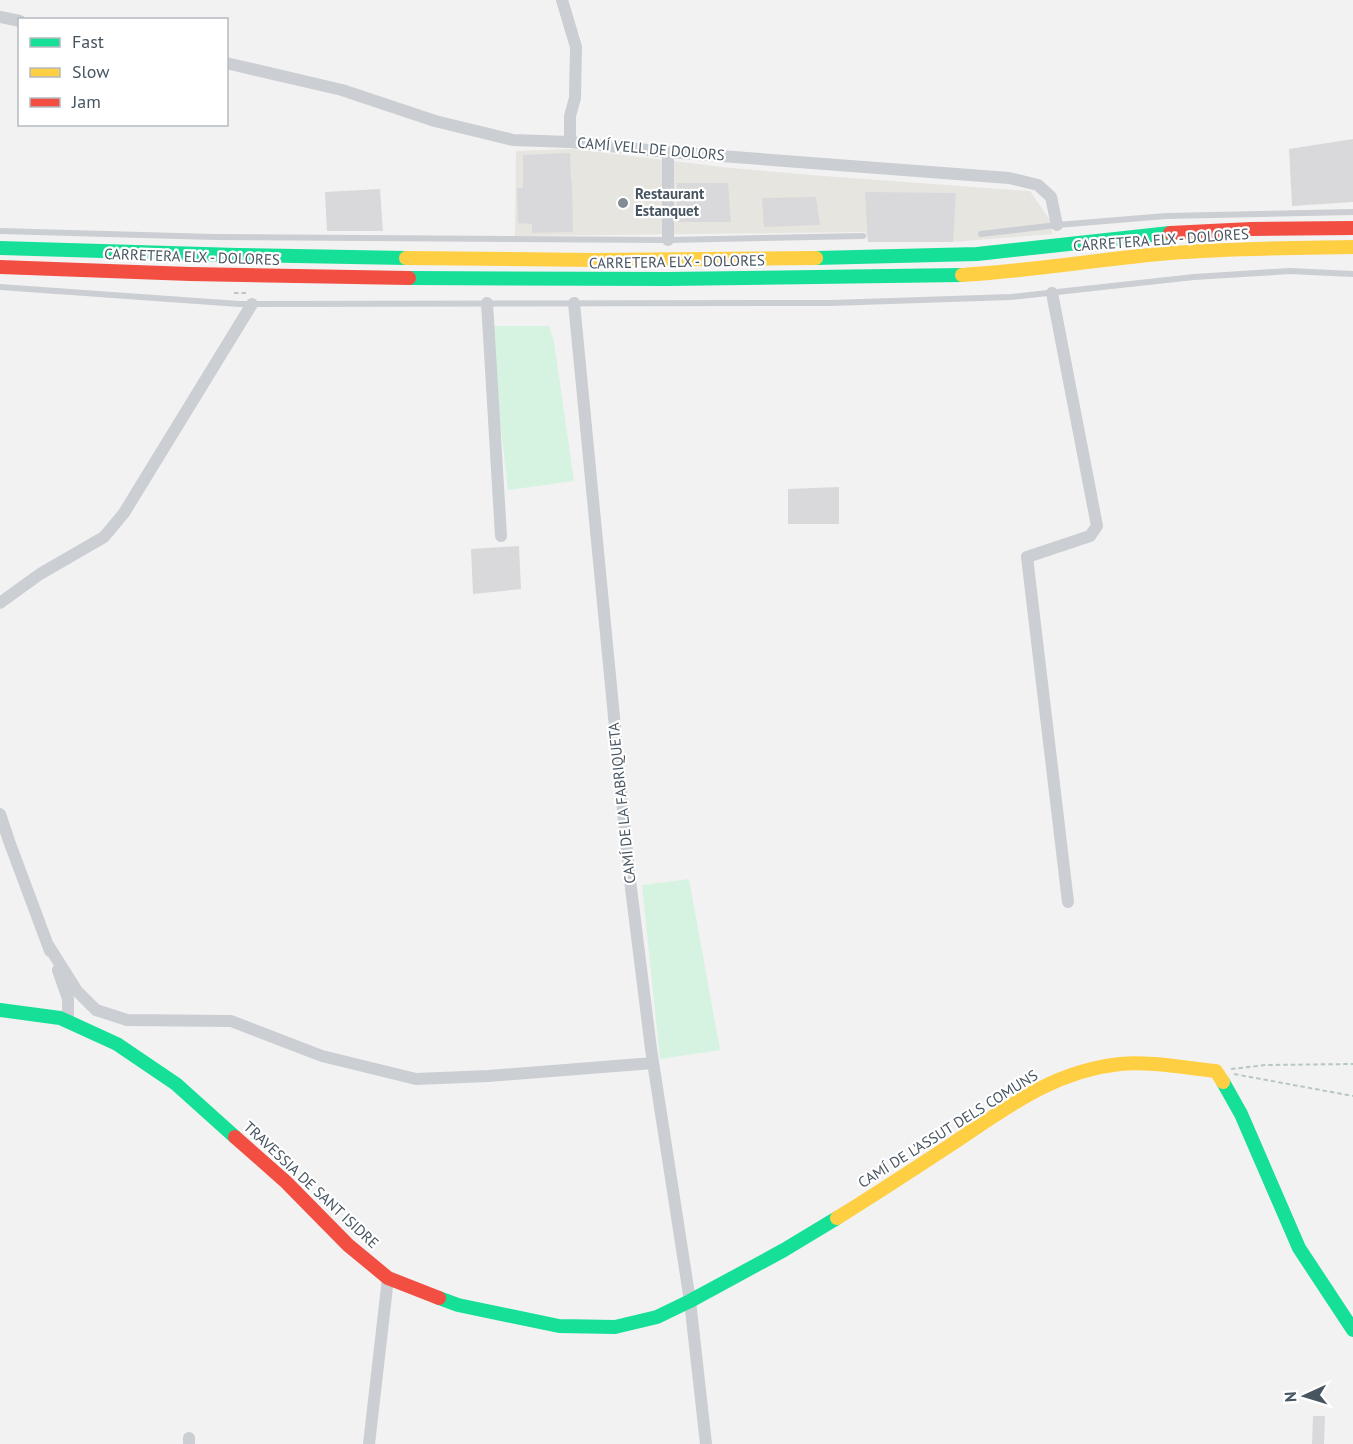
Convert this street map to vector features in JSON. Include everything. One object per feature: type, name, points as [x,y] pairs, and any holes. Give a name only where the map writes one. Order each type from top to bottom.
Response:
[{"type":"main road","name":"CARRETERA ELX - DOLORES","points":[[0,248],[171,255],[384,259],[685,260],[957,255],[1152,235],[1353,228]]},
{"type":"main road","name":"CARRETERA ELX - DOLORES","points":[[0,267],[399,279],[684,279],[956,275],[1152,254],[1353,247]]},
{"type":"main road","name":"TRAVESSIA DE SANT ISIDRE","points":[[0,1010],[60,1018],[117,1044],[176,1084],[286,1182],[348,1245],[388,1278],[458,1305],[559,1326],[615,1327],[657,1317],[690,1301]]},
{"type":"main road","name":"CAMÍ DE L'ASSUT DELS COMUNS","points":[[690,1301],[784,1250],[863,1202],[1021,1098],[1054,1081],[1090,1069],[1122,1064],[1216,1071]]},
{"type":"main road","points":[[1216,1071],[1241,1114],[1299,1248],[1353,1330]]},
{"type":"street","points":[[562,0],[576,47],[575,98],[570,117],[570,142]]},
{"type":"street","points":[[0,17],[18,21]]},
{"type":"street","name":"CAMÍ VELL DE DOLORS","points":[[228,63],[342,90],[435,121],[513,140],[570,142],[668,152],[1009,178],[1038,185],[1051,197],[1057,225]]},
{"type":"street","points":[[668,152],[668,240]]},
{"type":"street","points":[[1052,292],[1097,526],[1090,536],[1027,557],[1068,902]]},
{"type":"street","points":[[486,303],[501,536]]},
{"type":"street","name":"CAMÍ DE LA FABRIQUETA","points":[[574,303],[629,872],[653,1064],[690,1301],[706,1444]]},
{"type":"street","points":[[0,603],[40,574],[104,537],[123,513],[252,304]]},
{"type":"street","points":[[0,814],[68,999],[68,1022]]},
{"type":"street","points":[[48,945],[77,991],[96,1010],[127,1020],[231,1021],[322,1056],[416,1079],[653,1064]]},
{"type":"street","points":[[369,1444],[388,1278]]},
{"type":"lane","points":[[981,234],[1166,216],[1353,212]]},
{"type":"lane","points":[[0,231],[214,237],[668,240],[863,236]]},
{"type":"lane","points":[[0,287],[252,304],[831,303],[1011,297],[1194,277],[1290,271],[1353,274]]},
{"type":"path","points":[[1216,1071],[1266,1065],[1353,1064]]},
{"type":"path","points":[[1216,1071],[1353,1096]]},
{"type":"shaded area","points":[[573,149],[731,168],[1030,191],[1050,220],[1052,234],[953,242],[868,242],[865,232],[515,236],[516,151]]},
{"type":"green space","points":[[489,326],[549,326],[554,342],[574,481],[508,490]]},
{"type":"green space","points":[[689,879],[720,1050],[660,1059],[642,885]]},
{"type":"building","points":[[1353,139],[1353,202],[1292,206],[1289,149]]},
{"type":"building","points":[[570,153],[573,232],[532,233],[532,224],[518,223],[517,188],[523,188],[523,155]]},
{"type":"building","points":[[677,183],[728,183],[731,222],[677,222]]},
{"type":"building","points":[[380,189],[383,231],[327,231],[325,192]]},
{"type":"building","points":[[865,192],[956,193],[953,242],[868,242]]},
{"type":"building","points":[[816,197],[820,225],[764,227],[762,198]]},
{"type":"building","points":[[839,487],[839,524],[788,524],[788,489]]},
{"type":"building","points":[[519,546],[521,589],[473,594],[471,549]]},
{"type":"building","points":[[1313,1416],[1325,1416],[1324,1444],[1312,1444]]},
{"type":"traffic: fast","points":[[816,258],[977,254],[1170,233]]},
{"type":"traffic: fast","points":[[0,248],[406,258]]},
{"type":"traffic: fast","points":[[409,278],[667,279],[962,275]]},
{"type":"traffic: fast","points":[[0,1010],[60,1018],[117,1044],[176,1084],[235,1137]]},
{"type":"traffic: fast","points":[[1223,1082],[1241,1114],[1299,1248],[1353,1330]]},
{"type":"traffic: fast","points":[[439,1298],[458,1305],[559,1326],[615,1327],[657,1317],[690,1301],[784,1250],[837,1218]]},
{"type":"traffic: slow","points":[[962,275],[1193,251],[1353,247]]},
{"type":"traffic: slow","points":[[406,258],[595,260],[816,258]]},
{"type":"traffic: slow","points":[[837,1218],[1011,1105],[1073,1074],[1120,1064],[1143,1063],[1216,1071],[1223,1082]]},
{"type":"traffic: jam","points":[[1170,233],[1353,228]]},
{"type":"traffic: jam","points":[[0,267],[190,274],[409,278]]},
{"type":"traffic: jam","points":[[235,1137],[286,1182],[348,1245],[388,1278],[439,1298]]},
{"type":"place","name":"Restaurant Estanquet","points":[[623,203]]}]
